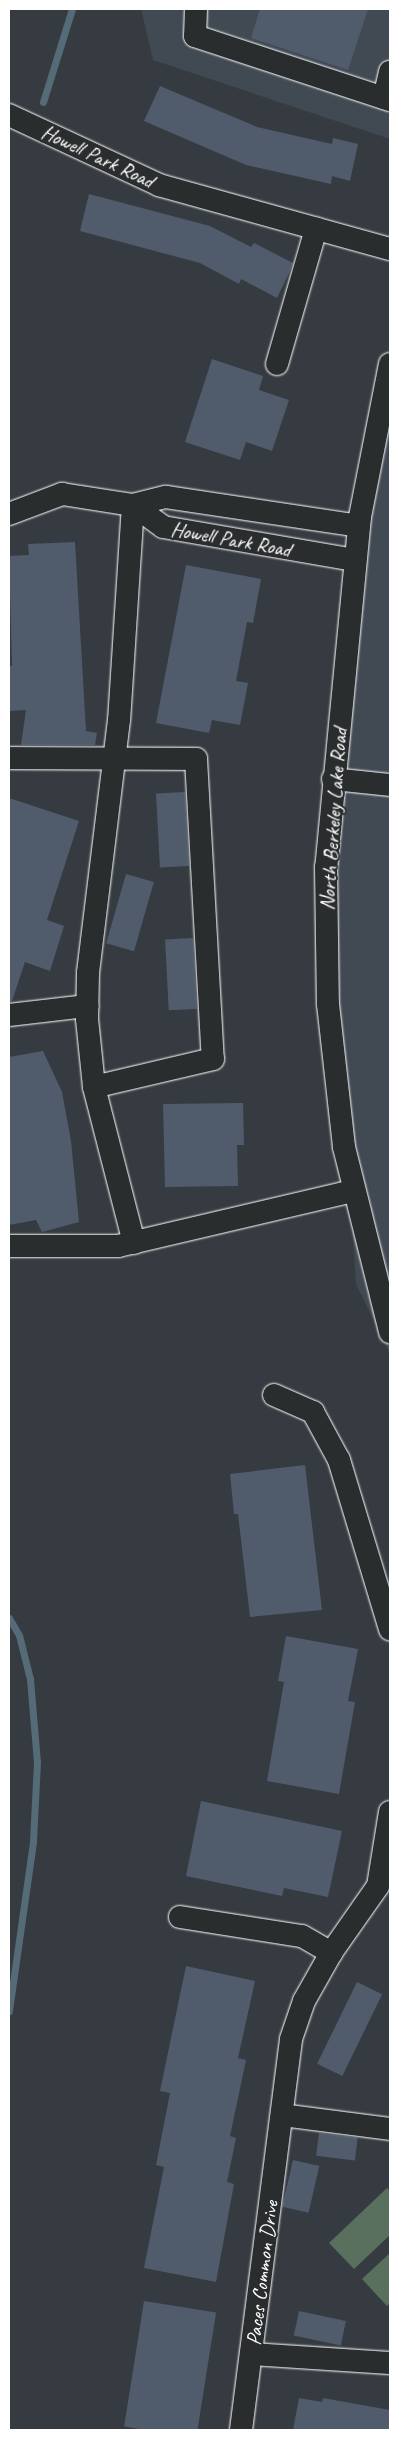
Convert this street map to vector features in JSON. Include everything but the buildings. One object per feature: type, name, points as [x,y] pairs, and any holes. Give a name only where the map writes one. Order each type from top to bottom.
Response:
[{"type":"street","points":[[196,9],[195,36],[387,99],[390,72]]},
{"type":"street","name":"Howell Park Road","points":[[9,115],[158,186],[390,249]]},
{"type":"street","points":[[277,364],[316,229]]},
{"type":"street","name":"North Berkeley Lake Road","points":[[390,364],[355,560],[326,867],[328,1004],[344,1147],[352,1191],[390,1332]]},
{"type":"street","points":[[9,514],[62,494],[133,505],[114,760],[88,973],[87,1006],[94,1087],[134,1243]]},
{"type":"street","name":"Howell Park Road","points":[[133,505],[166,497],[360,526]]},
{"type":"street","points":[[194,534],[198,502]]},
{"type":"street","name":"Howell Park Road","points":[[133,505],[163,527],[194,534],[355,560]]},
{"type":"street","points":[[243,542],[249,509]]},
{"type":"street","points":[[9,758],[196,759],[212,1059],[94,1087]]},
{"type":"street","points":[[333,778],[390,785]]},
{"type":"street","points":[[9,1015],[87,1006]]},
{"type":"street","points":[[9,1246],[118,1246],[352,1191]]},
{"type":"street","points":[[274,1395],[313,1412],[339,1460],[390,1629]]},
{"type":"street","name":"Paces Common Drive","points":[[241,2430],[292,2039],[304,2001],[332,1953],[378,1886],[390,1812]]},
{"type":"street","points":[[180,1917],[302,1936],[332,1953]]},
{"type":"street","points":[[282,2115],[390,2129]]},
{"type":"street","points":[[251,2354],[390,2363]]},
{"type":"shaded area","points":[[141,9],[390,9],[390,139],[153,60]]},
{"type":"shaded area","points":[[390,364],[390,1354],[356,1284],[326,826]]},
{"type":"green space","points":[[387,2188],[390,2191],[390,2235],[354,2269],[329,2243]]},
{"type":"green space","points":[[390,2253],[390,2303],[387,2306],[362,2279]]},
{"type":"waterway","points":[[43,102],[72,9]]},
{"type":"waterway","points":[[9,1618],[19,1635],[30,1679],[37,1762],[33,1842],[9,2011]]}]
